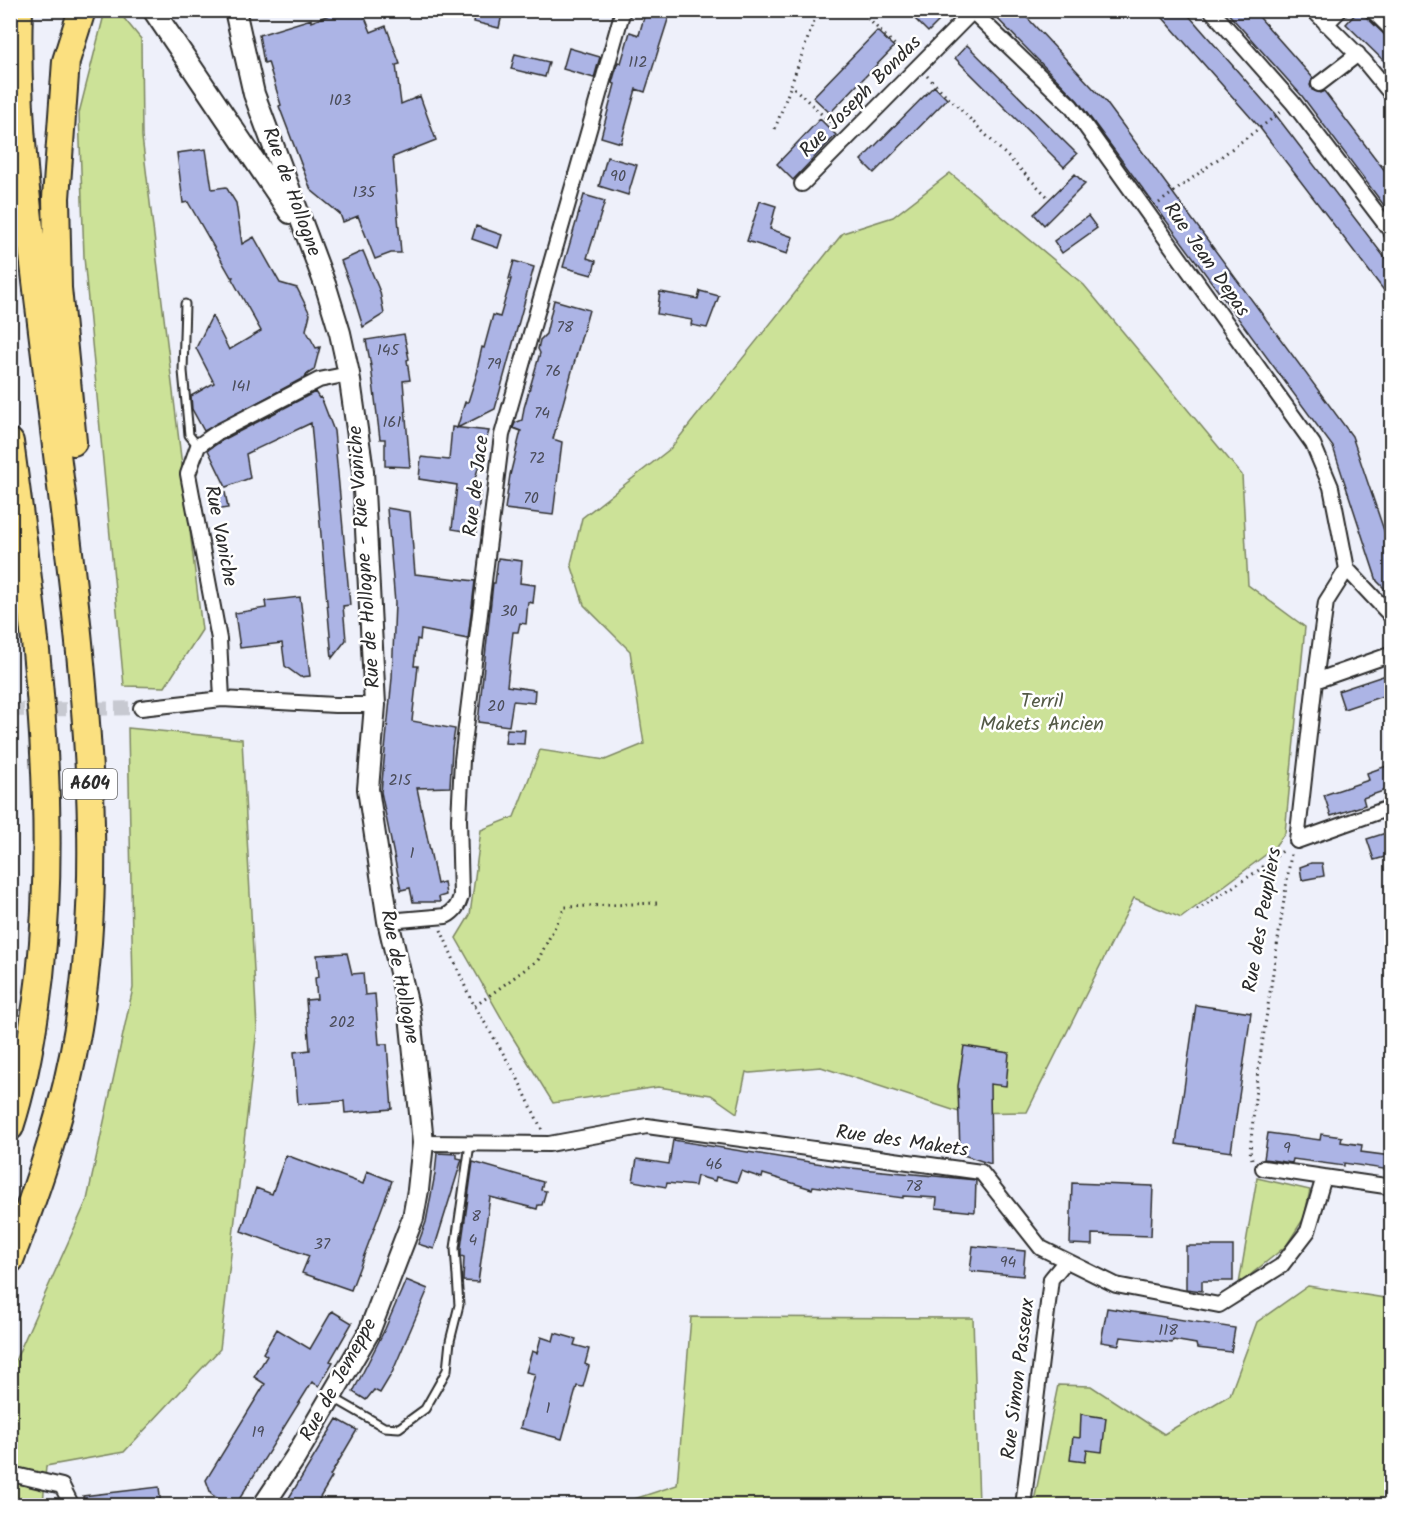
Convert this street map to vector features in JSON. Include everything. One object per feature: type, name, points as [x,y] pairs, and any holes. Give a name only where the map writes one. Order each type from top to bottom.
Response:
[{"type":"highway","name":"A604","points":[[10,1260],[32,1204],[58,1119],[78,1029],[88,943],[91,856],[89,767],[68,540],[33,258],[21,121],[20,10]]},
{"type":"highway","points":[[68,540],[78,497],[58,288],[56,198],[66,61],[82,10]]},
{"type":"highway","name":"A604","points":[[10,442],[38,660],[46,769],[48,859],[43,942],[34,1026],[10,1127]]},
{"type":"street","points":[[153,10],[309,242]]},
{"type":"street","name":"Rue de Hollogne","points":[[235,10],[254,94],[309,242],[340,333],[350,374]]},
{"type":"street","name":"Rue de Jace","points":[[388,921],[446,916],[459,906],[462,760],[502,435],[623,10]]},
{"type":"street","points":[[1211,10],[1293,103],[1392,233]]},
{"type":"street","points":[[1313,10],[1358,54],[1392,96]]},
{"type":"street","points":[[1326,24],[1340,10]]},
{"type":"street","points":[[1372,10],[1392,30]]},
{"type":"street","name":"Rue Joseph Bondas","points":[[802,184],[972,11]]},
{"type":"street","name":"Rue Jean Depas","points":[[972,11],[1071,106],[1313,444],[1331,487],[1347,569]]},
{"type":"street","points":[[1319,84],[1358,54]]},
{"type":"street","points":[[198,446],[218,432],[319,381],[350,374]]},
{"type":"street","name":"Rue de Hollogne - Rue Vaniche","points":[[350,374],[363,471],[375,705]]},
{"type":"street","name":"Rue Vaniche","points":[[198,446],[188,474],[219,639],[222,699]]},
{"type":"street","points":[[1347,569],[1392,617]]},
{"type":"street","name":"Rue des Peupliers","points":[[1347,569],[1326,602],[1296,841],[1392,807]]},
{"type":"street","points":[[1315,681],[1392,654]]},
{"type":"street","points":[[141,708],[222,699],[375,705]]},
{"type":"street","name":"Rue de Hollogne","points":[[375,705],[368,789],[388,921],[410,1015],[423,1143],[413,1218],[403,1247]]},
{"type":"street","name":"Rue des Makets","points":[[423,1143],[549,1144],[647,1126],[981,1172],[1041,1248],[1065,1262],[1116,1285],[1219,1305],[1281,1266],[1308,1231],[1324,1177]]},
{"type":"street","points":[[1263,1168],[1392,1187]]},
{"type":"street","name":"Rue de Jemeppe","points":[[263,1506],[295,1458],[369,1332],[403,1247]]},
{"type":"street","name":"Rue Simon Passeux","points":[[1023,1506],[1051,1279],[1065,1262]]},
{"type":"street","points":[[20,1476],[62,1486],[72,1506]]},
{"type":"lane","points":[[185,304],[184,382],[189,435],[198,446]]},
{"type":"lane","points":[[331,1397],[384,1427],[399,1428],[425,1409],[447,1370],[450,1341],[459,1305],[455,1248],[470,1144]]},
{"type":"path","points":[[775,129],[818,10]]},
{"type":"path","points":[[859,10],[1047,196]]},
{"type":"path","points":[[791,86],[847,139]]},
{"type":"path","points":[[1148,211],[1293,103]]},
{"type":"path","points":[[1197,910],[1259,870],[1296,841]]},
{"type":"path","name":"Rue des Peupliers","points":[[1263,1168],[1252,1160],[1250,1151],[1257,1078],[1289,877],[1289,859],[1296,841]]},
{"type":"path","points":[[475,1006],[538,960],[565,908],[657,903]]},
{"type":"path","points":[[436,917],[475,1006],[516,1075],[549,1144]]},
{"type":"green space","points":[[105,11],[118,11],[141,39],[142,137],[202,630],[165,687],[124,686],[84,257],[79,113]]},
{"type":"green space","name":"Terril Makets Ancien","points":[[950,173],[1084,285],[1242,475],[1248,585],[1305,627],[1285,833],[1272,850],[1181,918],[1134,898],[1027,1112],[962,1113],[821,1067],[746,1072],[737,1113],[711,1095],[658,1087],[553,1103],[456,938],[470,915],[481,830],[514,817],[540,750],[605,760],[644,744],[630,651],[584,605],[571,564],[582,518],[670,449],[843,233],[893,217]]},
{"type":"green space","points":[[128,728],[242,739],[257,1029],[220,1349],[124,1452],[46,1466],[43,1505],[11,1506],[11,1370],[87,1200],[133,988]]},
{"type":"green space","points":[[10,734],[14,734],[14,919],[11,954]]},
{"type":"green space","points":[[1257,1178],[1310,1190],[1304,1218],[1286,1246],[1239,1284]]},
{"type":"green space","points":[[1308,1286],[1391,1299],[1391,1498],[1352,1506],[1033,1506],[1058,1385],[1091,1386],[1164,1434],[1230,1395],[1257,1322]]},
{"type":"green space","points":[[691,1317],[973,1318],[979,1505],[616,1505],[677,1485]]},
{"type":"building","points":[[342,10],[362,10],[371,32],[386,26],[400,64],[396,65],[401,104],[420,96],[436,140],[393,157],[401,253],[391,253],[375,259],[358,216],[343,222],[340,214],[311,190],[279,106],[281,105],[268,62],[264,63],[259,35],[311,19],[311,22]]},
{"type":"building","points":[[476,10],[503,10],[499,28],[474,22]]},
{"type":"building","points":[[646,10],[671,10],[645,92],[636,89],[621,143],[601,137],[615,84],[612,83],[618,62],[621,63],[630,32],[639,35]]},
{"type":"building","points":[[906,10],[933,10],[941,19],[928,32]]},
{"type":"building","points":[[989,10],[1020,10],[1105,101],[1352,436],[1392,554],[1392,596],[1377,581],[1333,447],[1078,101]]},
{"type":"building","points":[[1156,10],[1184,10],[1275,114],[1392,267],[1392,301],[1260,128]]},
{"type":"building","points":[[1225,10],[1253,10],[1313,78],[1310,85],[1312,90],[1320,93],[1324,91],[1392,180],[1392,216],[1302,96]]},
{"type":"building","points":[[1359,10],[1392,42],[1392,69],[1346,24]]},
{"type":"building","points":[[877,31],[894,47],[830,113],[813,97]]},
{"type":"building","points":[[967,45],[1077,154],[1064,167],[955,58]]},
{"type":"building","points":[[569,48],[600,57],[594,78],[563,69]]},
{"type":"building","points":[[515,54],[549,62],[545,77],[511,69]]},
{"type":"building","points":[[934,86],[947,99],[874,173],[861,160]]},
{"type":"building","points":[[820,119],[836,135],[793,180],[777,164]]},
{"type":"building","points":[[206,149],[212,189],[226,187],[236,203],[242,244],[254,237],[280,283],[297,288],[310,314],[306,330],[316,348],[320,347],[314,370],[307,376],[204,431],[192,409],[191,396],[214,383],[196,348],[212,316],[229,350],[261,331],[232,279],[233,277],[188,202],[183,203],[177,153]]},
{"type":"building","points":[[607,157],[637,165],[628,195],[599,186]]},
{"type":"building","points":[[1075,174],[1085,184],[1044,225],[1034,214]]},
{"type":"building","points":[[584,195],[605,201],[587,258],[596,261],[592,275],[563,267]]},
{"type":"building","points":[[760,201],[776,206],[770,229],[793,237],[787,254],[747,241]]},
{"type":"building","points":[[1088,216],[1097,228],[1062,253],[1054,241]]},
{"type":"building","points":[[476,226],[502,235],[498,248],[472,239]]},
{"type":"building","points":[[363,251],[380,292],[384,314],[363,327],[341,261]]},
{"type":"building","points":[[514,261],[534,267],[495,409],[457,428],[465,402],[468,402],[493,315],[500,317]]},
{"type":"building","points":[[700,291],[719,296],[707,328],[691,325],[692,320],[657,314],[660,292],[698,299]]},
{"type":"building","points":[[554,300],[589,310],[553,439],[562,442],[553,515],[505,509],[510,475],[521,431],[513,428],[515,423],[522,420],[540,353],[538,349],[540,340],[546,334]]},
{"type":"building","points":[[404,334],[410,380],[403,381],[410,467],[385,466],[385,439],[380,439],[366,340]]},
{"type":"building","points":[[315,392],[319,398],[321,397],[334,431],[350,605],[343,606],[346,640],[332,658],[311,423],[246,454],[250,478],[226,487],[208,450]]},
{"type":"building","points":[[452,427],[489,431],[474,482],[481,484],[476,533],[452,529],[457,485],[419,479],[421,457],[449,460]]},
{"type":"building","points":[[225,492],[228,508],[215,510],[212,494]]},
{"type":"building","points":[[387,508],[410,512],[415,574],[475,581],[468,639],[421,630],[420,640],[417,639],[414,666],[418,666],[412,721],[455,729],[450,787],[417,788],[437,884],[444,882],[446,895],[439,897],[440,902],[413,902],[410,888],[401,890],[381,792],[392,678],[395,603]]},
{"type":"building","points":[[498,558],[522,561],[520,583],[535,585],[533,603],[528,602],[526,624],[520,623],[518,632],[513,632],[507,686],[535,690],[534,703],[513,701],[509,726],[478,722],[493,583],[495,583]]},
{"type":"building","points":[[300,597],[310,676],[300,677],[285,666],[282,643],[240,648],[235,613],[266,608],[265,601]]},
{"type":"building","points":[[1392,673],[1392,693],[1344,709],[1338,691]]},
{"type":"building","points":[[507,729],[525,730],[524,744],[505,743]]},
{"type":"building","points":[[1392,764],[1392,788],[1363,798],[1365,805],[1331,816],[1324,795],[1369,780],[1367,773]]},
{"type":"building","points":[[1392,831],[1392,855],[1374,860],[1367,839]]},
{"type":"building","points":[[1311,863],[1322,863],[1324,876],[1302,880],[1300,867]]},
{"type":"building","points":[[347,953],[352,974],[363,973],[365,995],[375,994],[379,1044],[387,1044],[392,1109],[345,1113],[344,1101],[298,1104],[294,1052],[310,1050],[306,1000],[317,999],[315,978],[319,977],[317,955]]},
{"type":"building","points":[[1196,1005],[1251,1013],[1231,1152],[1176,1144]]},
{"type":"building","points":[[964,1046],[1009,1053],[1006,1086],[990,1084],[991,1164],[960,1154],[958,1086]]},
{"type":"building","points":[[1268,1133],[1320,1140],[1321,1134],[1342,1137],[1341,1142],[1362,1145],[1361,1152],[1391,1156],[1390,1170],[1344,1163],[1344,1166],[1293,1159],[1292,1163],[1264,1159]]},
{"type":"building","points":[[673,1140],[841,1167],[976,1180],[975,1212],[936,1208],[937,1198],[903,1196],[903,1198],[813,1186],[812,1189],[763,1174],[762,1178],[741,1171],[737,1182],[716,1177],[715,1181],[697,1176],[695,1186],[667,1183],[666,1187],[633,1181],[637,1159],[669,1164]]},
{"type":"building","points":[[437,1153],[457,1154],[457,1158],[462,1159],[434,1249],[418,1244],[426,1222]]},
{"type":"building","points":[[286,1155],[363,1184],[367,1171],[392,1181],[351,1290],[302,1273],[309,1256],[241,1231],[256,1188],[272,1194]]},
{"type":"building","points":[[473,1162],[543,1182],[541,1190],[546,1191],[542,1205],[538,1205],[537,1209],[490,1197],[478,1282],[463,1281],[464,1257],[461,1256]]},
{"type":"building","points":[[1072,1183],[1153,1186],[1151,1236],[1092,1234],[1092,1245],[1070,1244]]},
{"type":"building","points":[[973,1246],[1025,1251],[1023,1276],[970,1271]]},
{"type":"building","points":[[1186,1246],[1233,1246],[1233,1281],[1202,1281],[1202,1291],[1186,1289]]},
{"type":"building","points":[[406,1280],[428,1289],[392,1373],[380,1393],[374,1390],[366,1400],[353,1392],[385,1329]]},
{"type":"building","points":[[1107,1308],[1235,1328],[1231,1352],[1197,1348],[1196,1344],[1173,1340],[1172,1343],[1121,1337],[1119,1345],[1101,1342]]},
{"type":"building","points":[[332,1311],[352,1323],[330,1361],[333,1362],[319,1386],[312,1382],[235,1506],[229,1506],[211,1494],[206,1480],[265,1384],[254,1377],[267,1356],[263,1353],[277,1329],[310,1349]]},
{"type":"building","points":[[555,1333],[576,1339],[574,1345],[589,1349],[585,1364],[589,1366],[583,1387],[577,1386],[562,1439],[520,1428],[535,1374],[526,1372],[532,1351],[537,1353],[541,1337],[553,1341]]},
{"type":"building","points":[[1081,1414],[1106,1418],[1102,1452],[1087,1450],[1085,1462],[1070,1460],[1073,1437],[1080,1438]]},
{"type":"building","points":[[337,1419],[357,1430],[315,1506],[284,1506]]},
{"type":"building","points":[[159,1487],[161,1506],[84,1506],[83,1496]]},
{"type":"tunnel","points":[[10,710],[141,708]]}]
